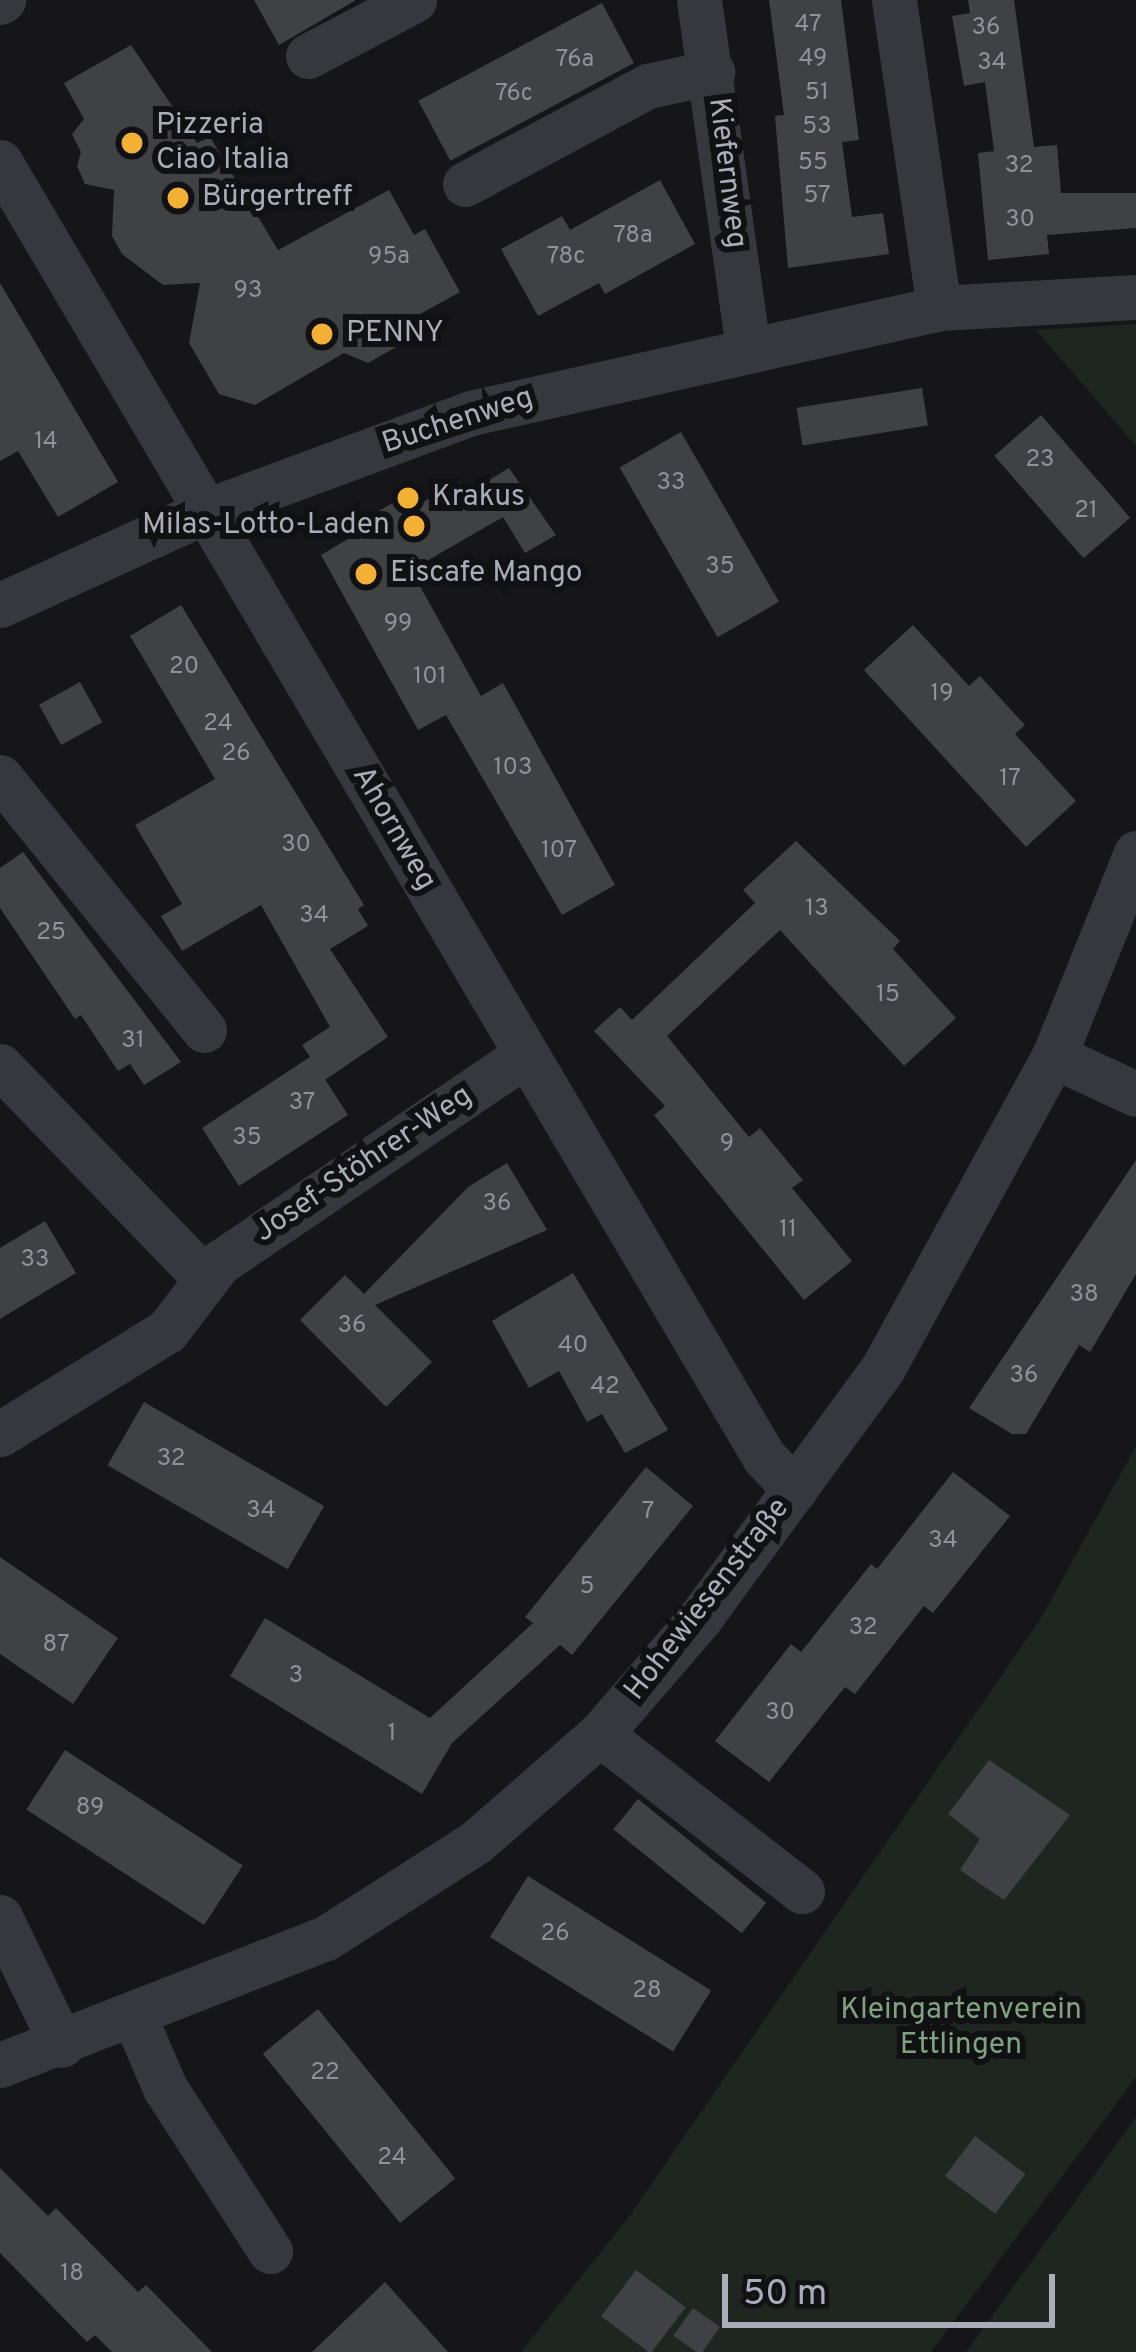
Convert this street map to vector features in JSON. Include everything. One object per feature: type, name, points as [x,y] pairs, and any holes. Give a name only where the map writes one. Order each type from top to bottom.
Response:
[{"type":"street","points":[[308,56],[414,0]]},
{"type":"street","name":"Kiefernweg","points":[[699,0],[713,72],[748,347]]},
{"type":"street","points":[[894,0],[939,308]]},
{"type":"street","points":[[465,184],[648,86],[713,72]]},
{"type":"street","name":"Ahornweg","points":[[0,162],[764,1456],[795,1490]]},
{"type":"street","name":"Buchenweg","points":[[0,604],[206,511],[471,413],[748,347],[939,308],[1136,297]]},
{"type":"street","points":[[0,777],[204,1030]]},
{"type":"street","name":"Hohewiesenstraße","points":[[0,2066],[135,2018],[326,1938],[476,1842],[600,1734],[795,1490],[883,1367],[1054,1056],[1136,853]]},
{"type":"street","name":"Josef-Stöhrer-Weg","points":[[0,1434],[167,1331],[206,1279],[525,1055]]},
{"type":"street","points":[[1054,1056],[1136,1094]]},
{"type":"street","points":[[0,1066],[206,1279]]},
{"type":"street","points":[[600,1734],[802,1891]]},
{"type":"street","points":[[0,1917],[62,2045]]},
{"type":"street","points":[[135,2018],[165,2088],[270,2252]]},
{"type":"green space","points":[[1136,324],[1136,446],[1036,330]]},
{"type":"green space","name":"Kleingartenverein Ettlingen","points":[[1136,1446],[1136,2077],[931,2352],[521,2352],[628,2218],[1041,1618]]},
{"type":"green space","points":[[1136,2117],[1136,2352],[966,2352]]},
{"type":"building","points":[[254,0],[356,0],[279,45]]},
{"type":"building","points":[[769,0],[841,0],[859,140],[842,142],[852,217],[883,213],[889,254],[788,268],[775,116],[784,115]]},
{"type":"building","points":[[968,0],[1014,0],[1034,147],[1057,145],[1061,193],[1136,193],[1136,228],[1047,235],[1049,254],[988,260],[978,153],[994,151],[985,82],[964,86],[952,16],[970,13]]},
{"type":"building","points":[[602,3],[634,63],[450,161],[418,101]]},
{"type":"building","points":[[131,45],[197,143],[210,137],[278,250],[389,190],[414,235],[425,229],[460,292],[413,318],[412,338],[368,363],[344,353],[255,405],[219,394],[189,343],[200,283],[163,285],[122,254],[112,236],[114,190],[85,184],[77,166],[81,152],[72,134],[84,119],[64,83]]},
{"type":"building","points":[[660,180],[695,244],[605,294],[599,283],[538,316],[501,249],[562,216],[570,230]]},
{"type":"building","points":[[0,283],[118,482],[58,517],[18,451],[0,461]]},
{"type":"building","points":[[922,388],[928,426],[803,445],[797,408]]},
{"type":"building","points":[[1041,415],[1130,518],[1083,558],[994,456]]},
{"type":"building","points":[[681,432],[779,602],[718,637],[620,467]]},
{"type":"building","points":[[509,468],[556,535],[525,553],[503,517],[411,570],[481,696],[503,683],[615,885],[562,915],[446,715],[418,730],[321,555],[358,533],[353,525],[411,493],[423,502],[459,482],[473,490]]},
{"type":"building","points":[[181,605],[364,905],[358,909],[368,926],[330,949],[388,1037],[325,1080],[348,1115],[239,1186],[202,1128],[310,1057],[302,1045],[330,1027],[261,905],[182,951],[161,916],[182,904],[135,825],[215,779],[130,636]]},
{"type":"building","points":[[913,625],[969,686],[980,676],[1025,725],[1015,734],[1076,801],[1026,847],[864,670]]},
{"type":"building","points":[[80,682],[102,722],[61,745],[39,705]]},
{"type":"building","points":[[796,841],[900,941],[893,949],[956,1018],[904,1066],[780,930],[667,1036],[749,1137],[760,1128],[803,1180],[792,1188],[852,1261],[804,1300],[654,1115],[665,1106],[594,1031],[620,1007],[632,1020],[755,903],[743,890]]},
{"type":"building","points":[[23,852],[181,1062],[144,1085],[130,1064],[118,1071],[81,1015],[75,1019],[0,908],[0,868]]},
{"type":"building","points":[[1136,1160],[1136,1274],[1090,1352],[1079,1345],[1026,1434],[1012,1434],[969,1408]]},
{"type":"building","points":[[507,1163],[547,1230],[375,1305],[432,1362],[386,1407],[300,1320],[345,1275],[364,1294],[468,1187]]},
{"type":"building","points":[[45,1221],[76,1273],[0,1319],[0,1248]]},
{"type":"building","points":[[573,1273],[668,1430],[625,1453],[602,1414],[587,1422],[559,1371],[529,1388],[492,1321]]},
{"type":"building","points":[[144,1402],[324,1506],[288,1569],[108,1465]]},
{"type":"building","points":[[646,1467],[693,1506],[572,1655],[560,1645],[452,1743],[422,1794],[230,1676],[265,1618],[430,1718],[533,1623],[525,1617]]},
{"type":"building","points":[[953,1472],[1010,1516],[933,1613],[924,1606],[855,1694],[845,1687],[769,1782],[715,1741],[791,1644],[801,1652],[871,1564],[877,1569]]},
{"type":"building","points":[[0,1557],[118,1638],[73,1704],[0,1654]]},
{"type":"building","points":[[65,1750],[243,1865],[204,1925],[26,1810]]},
{"type":"building","points":[[989,1760],[1070,1815],[1004,1900],[960,1870],[980,1839],[948,1814]]},
{"type":"building","points":[[638,1799],[766,1903],[742,1933],[613,1829]]},
{"type":"building","points":[[528,1876],[711,1990],[673,2052],[490,1937]]},
{"type":"building","points":[[318,2009],[455,2178],[400,2223],[263,2054]]},
{"type":"building","points":[[975,2136],[1025,2174],[995,2214],[945,2176]]},
{"type":"building","points":[[0,2168],[48,2216],[56,2208],[138,2292],[146,2285],[212,2352],[112,2352],[95,2335],[87,2342],[0,2253]]},
{"type":"building","points":[[636,2270],[686,2307],[652,2352],[601,2316]]},
{"type":"building","points":[[385,2282],[448,2352],[312,2352],[357,2309]]},
{"type":"building","points":[[693,2308],[720,2327],[702,2352],[673,2336]]},
{"type":"place","name":"Pizzeria Ciao Italia","points":[[132,143]]},
{"type":"place","name":"Bürgertreff","points":[[178,198]]},
{"type":"place","name":"PENNY","points":[[322,334]]},
{"type":"place","name":"Krakus","points":[[408,498]]},
{"type":"place","name":"Milas-Lotto-Laden","points":[[414,526]]},
{"type":"place","name":"Eiscafe Mango","points":[[366,574]]}]
